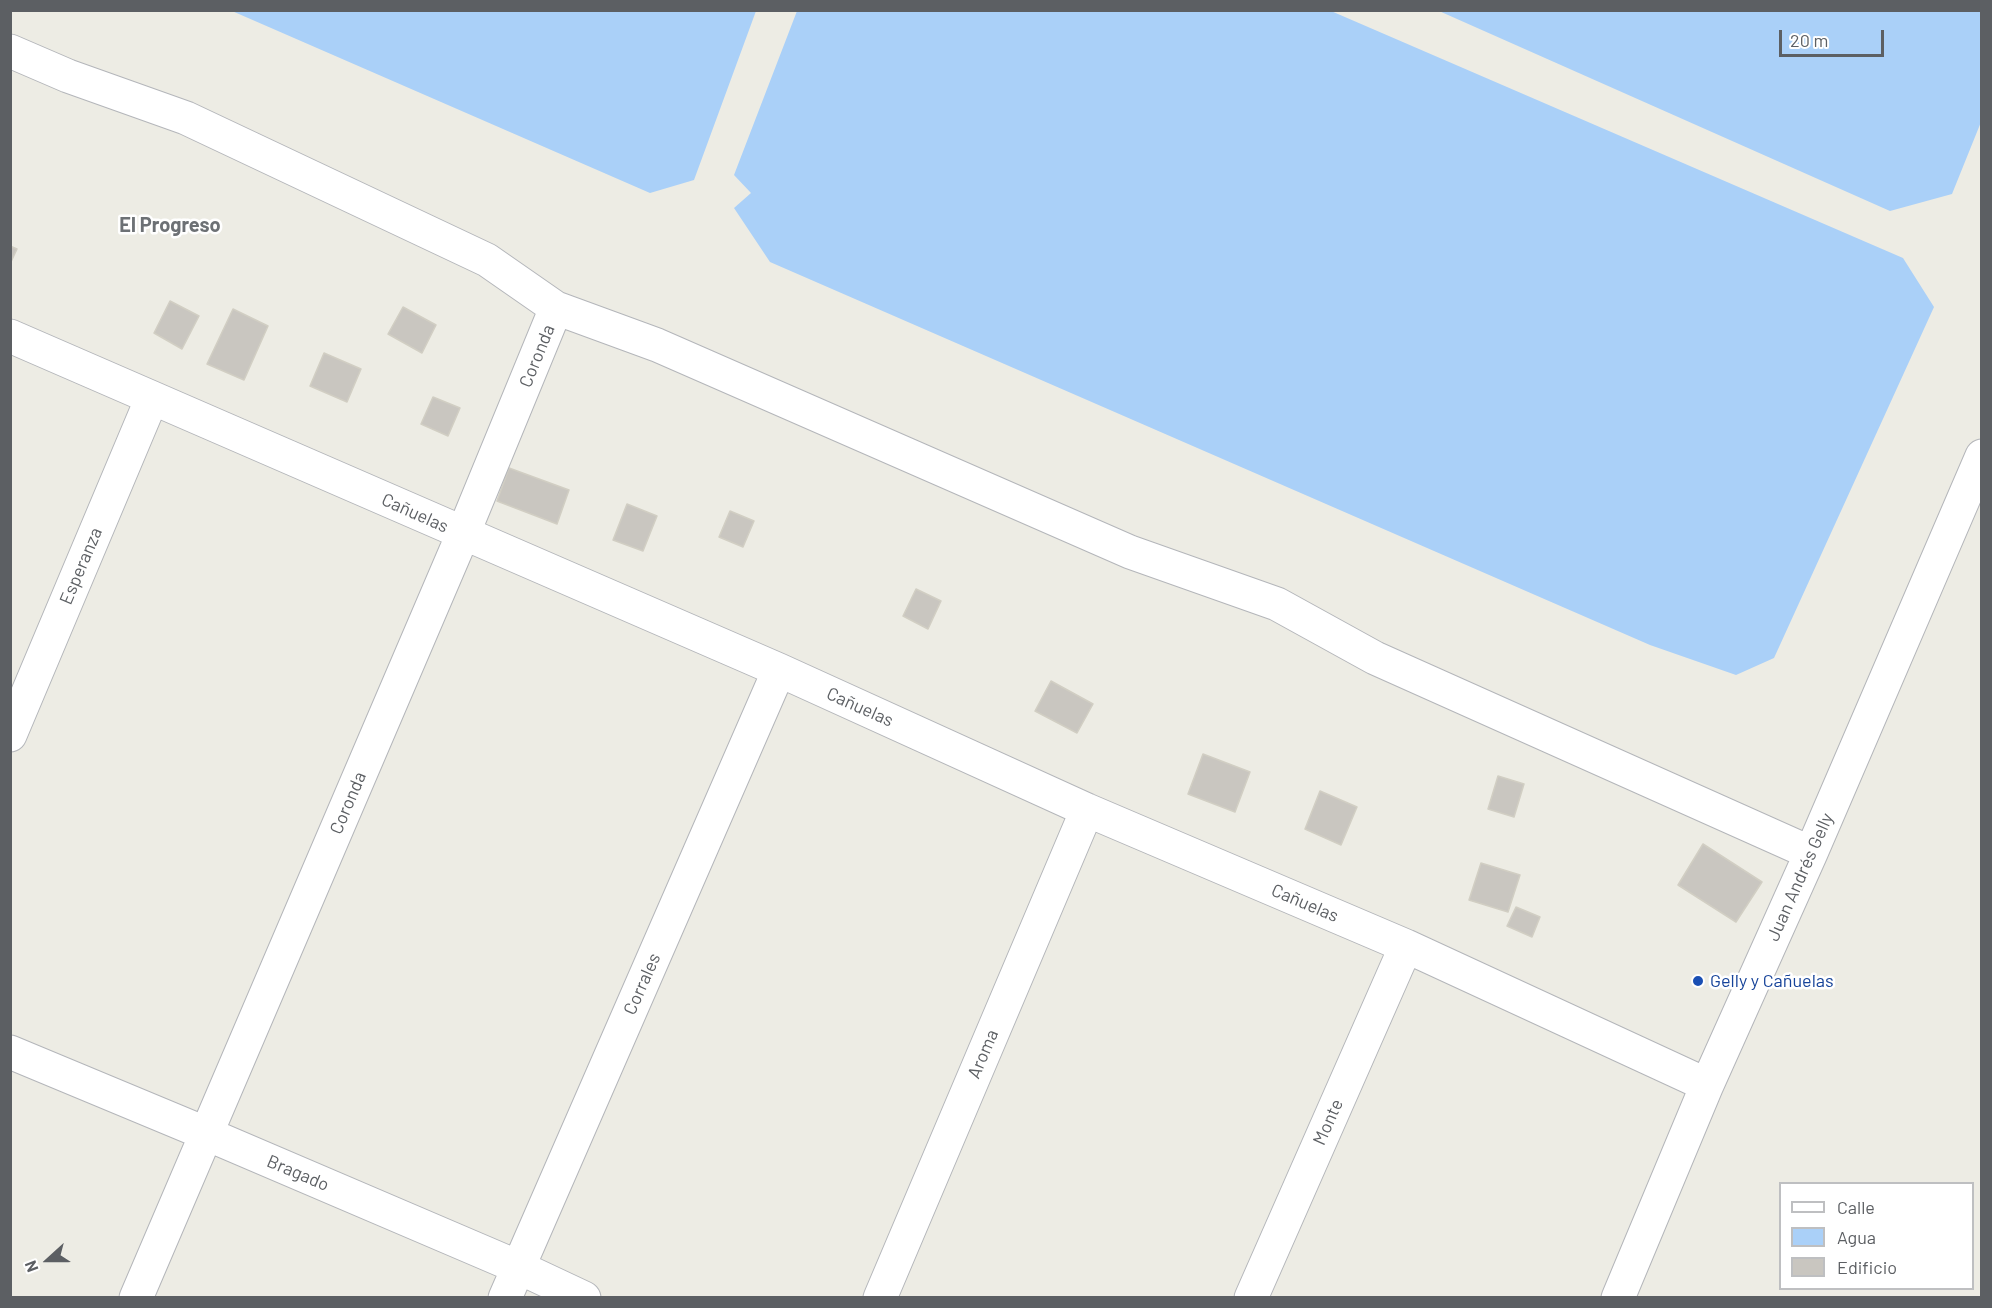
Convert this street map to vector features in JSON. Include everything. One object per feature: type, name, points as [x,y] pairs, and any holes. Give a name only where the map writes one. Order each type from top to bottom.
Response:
[{"type":"street","points":[[10,51],[68,76],[186,118],[444,239],[487,260],[556,308],[657,345],[1130,552],[1277,604],[1375,657],[1811,853]]},
{"type":"street","name":"Coronda","points":[[136,1298],[463,534],[556,308]]},
{"type":"street","name":"Cañuelas","points":[[10,336],[779,670],[1087,810],[1406,946],[1707,1085]]},
{"type":"street","name":"Esperanza","points":[[10,735],[152,398]]},
{"type":"street","name":"Juan Andrés Gelly","points":[[1618,1298],[1707,1085],[1811,853],[1982,456]]},
{"type":"street","name":"Corrales","points":[[505,1298],[779,670]]},
{"type":"street","name":"Aroma","points":[[880,1298],[1087,810]]},
{"type":"street","name":"Monte","points":[[1251,1298],[1406,946]]},
{"type":"street","name":"Bragado","points":[[10,1052],[518,1267],[585,1298]]},
{"type":"water","points":[[232,11],[756,11],[694,180],[650,193]]},
{"type":"water","points":[[797,11],[1331,11],[1903,258],[1934,307],[1774,658],[1736,675],[1650,645],[770,262],[734,208],[751,193],[734,175]]},
{"type":"water","points":[[1439,11],[1981,11],[1981,122],[1952,194],[1890,211]]},
{"type":"building","points":[[10,246],[17,249],[10,264]]},
{"type":"building","points":[[170,301],[199,316],[182,349],[154,333]]},
{"type":"building","points":[[403,307],[436,325],[422,353],[388,334]]},
{"type":"building","points":[[233,309],[268,326],[244,380],[207,364]]},
{"type":"building","points":[[324,353],[361,369],[347,402],[310,386]]},
{"type":"building","points":[[433,397],[460,408],[448,436],[421,424]]},
{"type":"building","points":[[509,468],[569,490],[557,524],[497,501]]},
{"type":"building","points":[[627,504],[657,516],[643,551],[613,540]]},
{"type":"building","points":[[730,511],[754,521],[743,547],[719,537]]},
{"type":"building","points":[[916,589],[941,601],[928,629],[903,616]]},
{"type":"building","points":[[1051,681],[1093,704],[1077,733],[1035,711]]},
{"type":"building","points":[[1203,754],[1250,772],[1235,812],[1188,794]]},
{"type":"building","points":[[1498,776],[1524,784],[1514,817],[1488,809]]},
{"type":"building","points":[[1320,791],[1357,807],[1341,845],[1305,829]]},
{"type":"building","points":[[1703,844],[1762,882],[1736,922],[1678,885]]},
{"type":"building","points":[[1481,863],[1520,875],[1508,912],[1469,900]]},
{"type":"building","points":[[1516,907],[1540,917],[1532,937],[1507,926]]},
{"type":"place","name":"Gelly y Cañuelas","points":[[1698,981]]},
{"type":"district","name":"El Progreso","points":[[170,225]]}]
